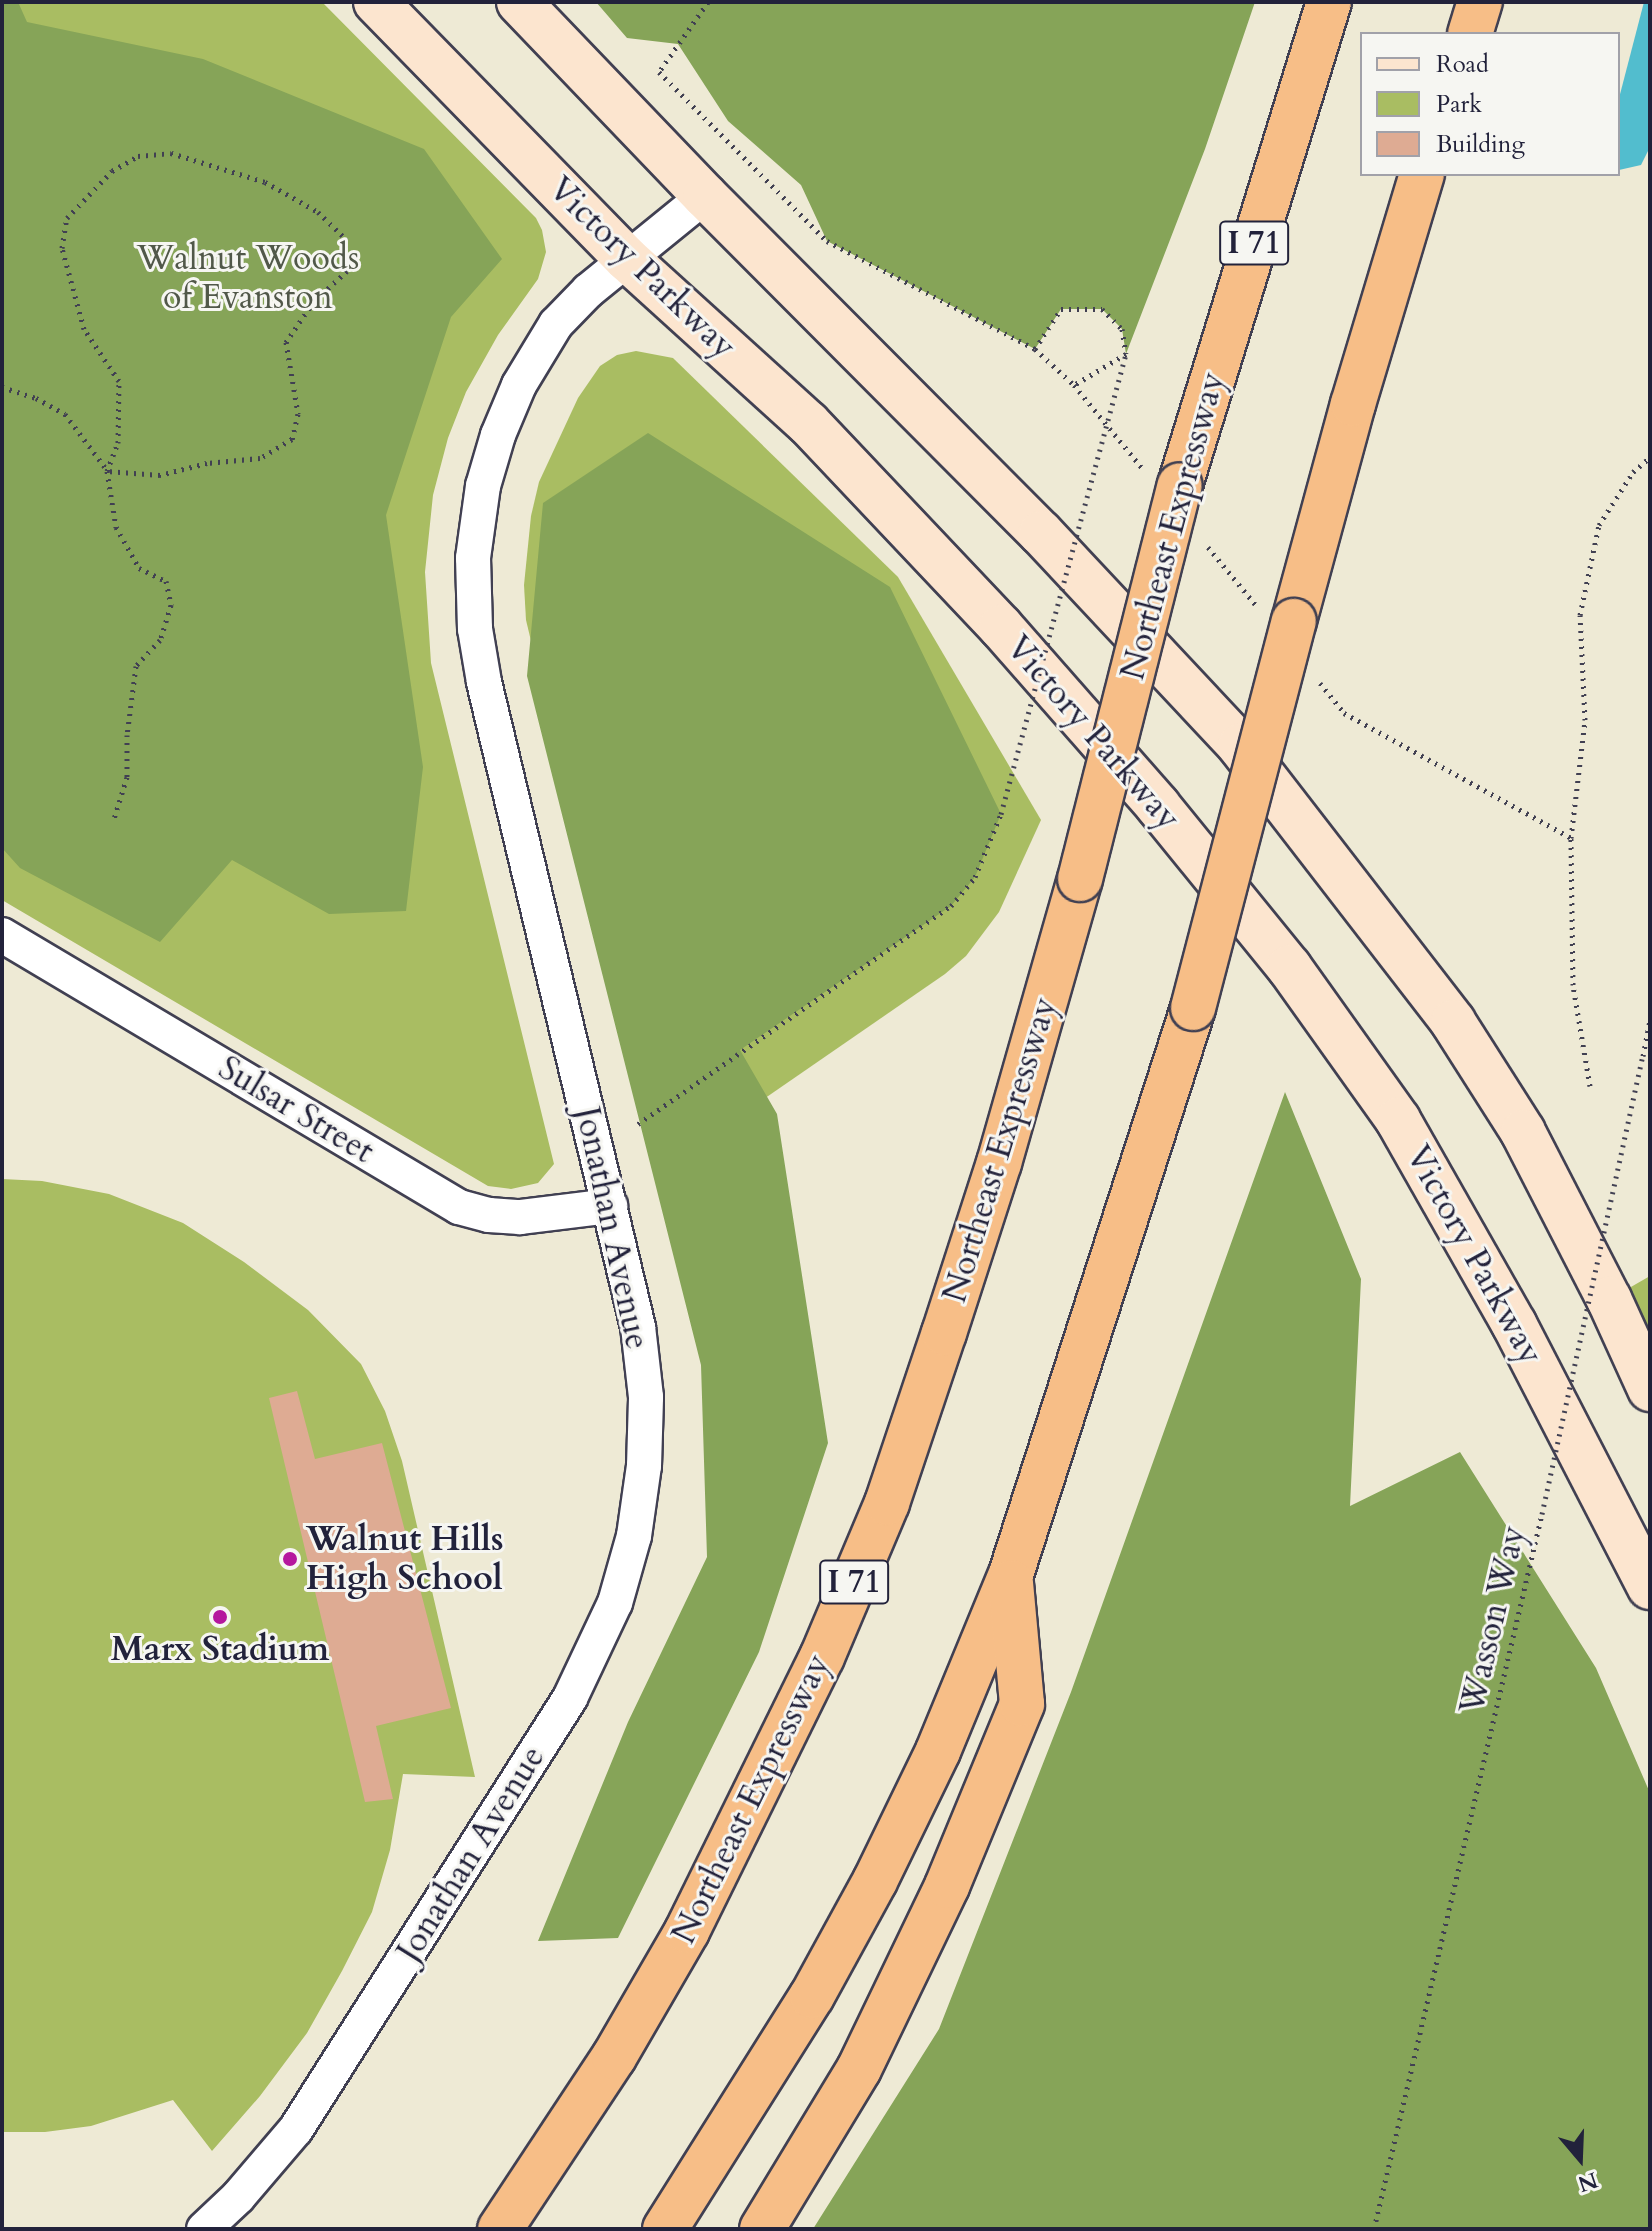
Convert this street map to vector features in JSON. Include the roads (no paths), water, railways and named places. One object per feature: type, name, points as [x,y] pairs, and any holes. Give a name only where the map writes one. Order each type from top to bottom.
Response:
[{"type":"highway","name":"Northeast Expressway","points":[[500,2229],[614,2057],[687,1931],[822,1657],[887,1503],[999,1163],[1080,879],[1162,477],[1329,2]]},
{"type":"highway","points":[[1471,32],[1480,2]]},
{"type":"highway","points":[[665,2229],[812,1996],[875,1881],[938,1751],[1011,1574],[1193,1008],[1279,618],[1353,404],[1421,176]]},
{"type":"highway","points":[[762,2229],[859,2069],[947,1886],[1022,1704],[1011,1574]]},
{"type":"street","name":"Victory Parkway","points":[[376,2],[627,259],[808,423],[1001,627],[1158,806],[1289,967],[1398,1120],[1522,1338],[1650,1587]]},
{"type":"street","points":[[519,2],[705,196],[1041,533],[1240,746],[1453,1022],[1523,1132],[1609,1299],[1650,1389]]},
{"type":"street","name":"Jonathan Avenue","points":[[204,2229],[238,2197],[296,2129],[570,1698],[615,1603],[634,1536],[646,1397],[638,1327],[484,682],[475,629],[473,558],[483,486],[498,435],[519,385],[556,324],[627,259],[705,196]]},
{"type":"street","name":"Sulsar Street","points":[[2,935],[459,1207],[489,1215],[520,1217],[610,1206]]},
{"type":"water","points":[[1644,2],[1650,2],[1650,147],[1641,165],[1620,170],[1620,94]]},
{"type":"place","name":"Walnut Hills High School","points":[[290,1559]]},
{"type":"place","name":"Marx Stadium","points":[[220,1617]]},
{"type":"park label","name":"Walnut Woods of Evanston","points":[[248,278]]}]
